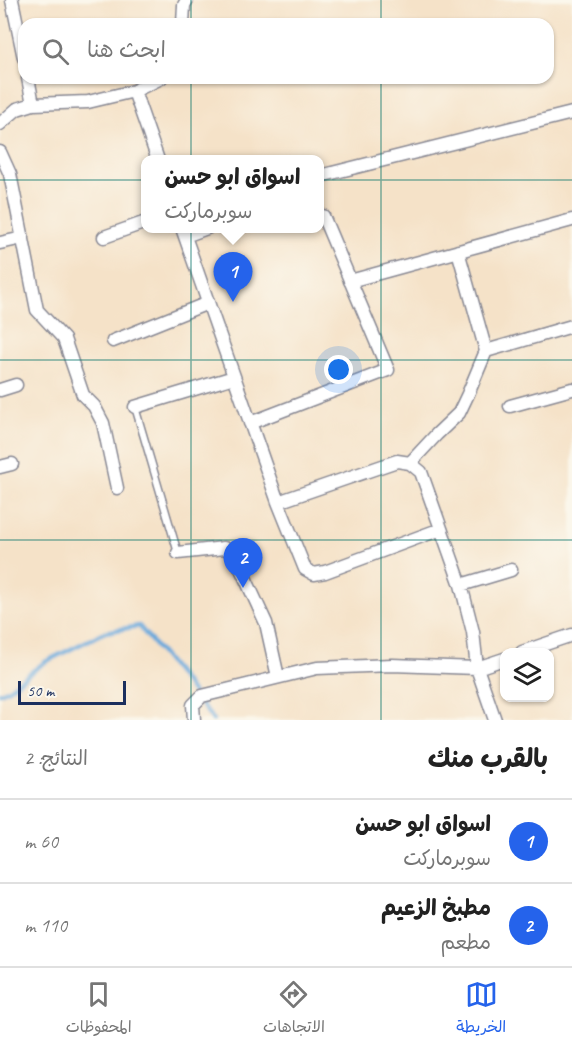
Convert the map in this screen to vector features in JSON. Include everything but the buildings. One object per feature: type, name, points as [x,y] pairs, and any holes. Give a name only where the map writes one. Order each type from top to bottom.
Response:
[{"type":"street","points":[[12,0],[18,29]]},
{"type":"street","points":[[183,18],[184,5],[187,0]]},
{"type":"street","points":[[29,84],[33,104]]},
{"type":"street","points":[[0,124],[17,109],[33,104],[88,102],[134,91],[149,84]]},
{"type":"street","points":[[134,91],[157,155]]},
{"type":"street","points":[[324,175],[572,113]]},
{"type":"street","points":[[0,152],[10,174],[37,310],[64,339],[83,396],[94,405],[103,423],[117,488]]},
{"type":"street","points":[[250,423],[388,370],[324,218]]},
{"type":"street","points":[[350,281],[572,220]]},
{"type":"street","points":[[104,237],[141,224]]},
{"type":"street","points":[[183,233],[278,502],[305,569],[314,574],[325,572],[441,529]]},
{"type":"street","points":[[0,243],[23,238]]},
{"type":"street","points":[[410,463],[459,413],[486,351],[458,251]]},
{"type":"street","points":[[113,341],[208,303]]},
{"type":"street","points":[[486,351],[572,326]]},
{"type":"street","points":[[135,407],[234,377]]},
{"type":"street","points":[[0,390],[16,386]]},
{"type":"street","points":[[510,406],[572,388]]},
{"type":"street","points":[[278,502],[397,461],[410,463],[421,472],[461,585],[473,632],[477,668],[495,720]]},
{"type":"street","points":[[178,553],[224,548],[231,551],[266,623],[278,676]]},
{"type":"street","points":[[461,585],[511,570]]},
{"type":"street","points":[[534,648],[572,635]]},
{"type":"street","points":[[194,720],[197,700],[278,676],[317,668],[392,665],[477,668],[500,659]]},
{"type":"lane","points":[[135,407],[178,553]]},
{"type":"waterway","points":[[0,693],[45,662],[105,632],[139,626],[213,720]]},
{"type":"place","name":"اسواق ابو حسن","points":[[233,302]]},
{"type":"place","name":"مطبخ الزعيم","points":[[243,588]]}]
